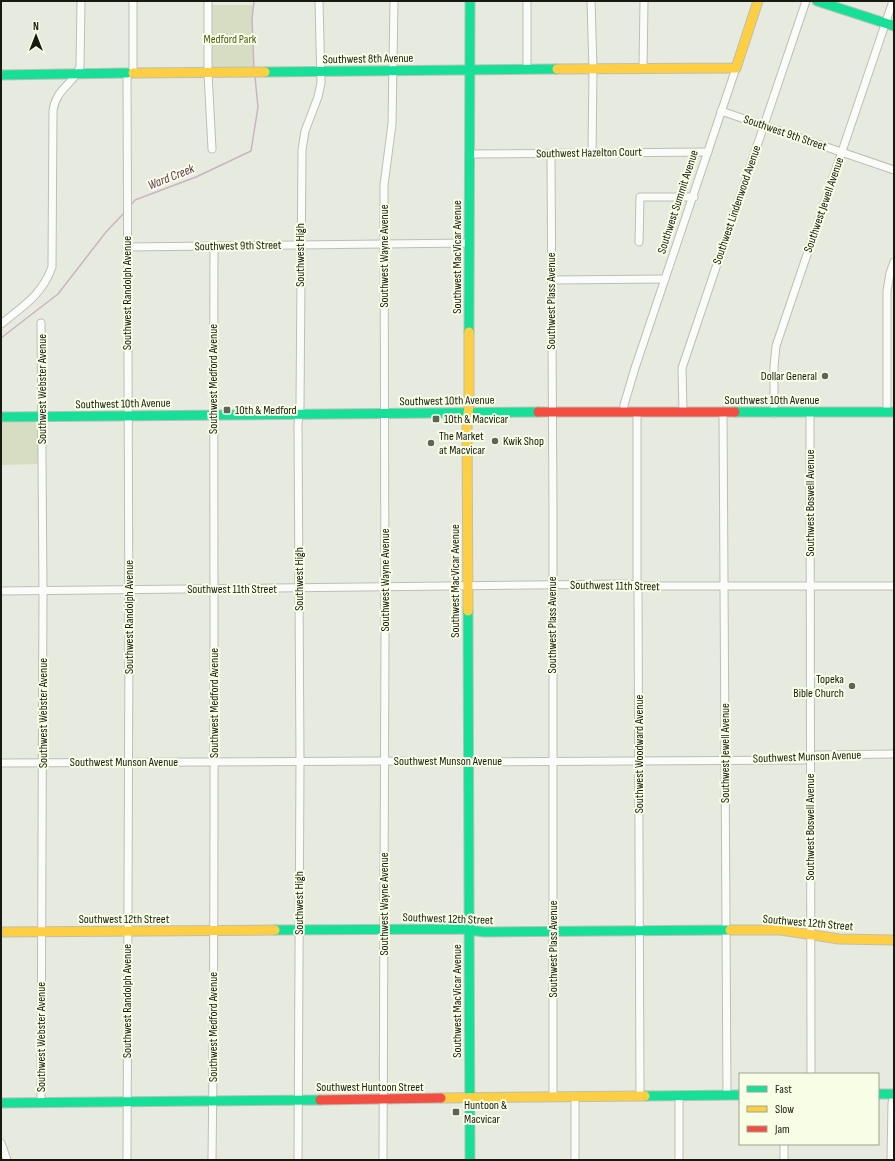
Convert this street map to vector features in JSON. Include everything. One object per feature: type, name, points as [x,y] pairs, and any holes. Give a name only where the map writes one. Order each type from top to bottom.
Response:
[{"type":"main road","name":"Southwest MacVicar Avenue","points":[[470,1],[467,586],[470,1160]]},
{"type":"main road","name":"Southwest Summit Avenue","points":[[736,68],[758,1]]},
{"type":"main road","points":[[817,1],[890,25]]},
{"type":"main road","name":"Southwest 8th Avenue","points":[[1,75],[736,68]]},
{"type":"main road","name":"Southwest 10th Avenue","points":[[1,417],[552,412],[890,412]]},
{"type":"main road","name":"Southwest 12th Street","points":[[1,932],[299,929],[468,930],[484,932],[780,930],[839,939],[894,940]]},
{"type":"main road","points":[[879,1094],[894,1095]]},
{"type":"main road","name":"Southwest Huntoon Street","points":[[1,1103],[739,1095]]},
{"type":"street","points":[[1,324],[37,294],[43,287],[52,267],[54,258],[54,104],[57,97],[77,74],[80,67],[81,1]]},
{"type":"street","name":"Southwest Randolph Avenue","points":[[127,1160],[129,590],[126,194],[133,1]]},
{"type":"street","points":[[208,1],[208,73],[212,150]]},
{"type":"street","name":"Southwest High","points":[[298,1160],[300,245],[302,150],[305,131],[319,92],[319,1]]},
{"type":"street","name":"Southwest Wayne Avenue","points":[[383,1160],[385,587],[384,185],[392,134],[394,1]]},
{"type":"street","points":[[527,1],[527,70]]},
{"type":"street","points":[[591,1],[593,69],[592,153]]},
{"type":"street","points":[[643,69],[644,1]]},
{"type":"street","name":"Southwest Lindenwood Avenue","points":[[683,412],[682,368],[806,1]]},
{"type":"street","name":"Southwest Jewell Avenue","points":[[774,413],[774,367],[776,346],[842,152],[890,25],[893,1]]},
{"type":"street","name":"Southwest Summit Avenue","points":[[624,412],[624,405],[633,375],[694,197],[736,68]]},
{"type":"street","name":"Southwest 9th Street","points":[[721,111],[894,170]]},
{"type":"street","name":"Southwest Hazelton Court","points":[[470,154],[708,152]]},
{"type":"street","name":"Southwest Plass Avenue","points":[[551,154],[553,513],[553,1096]]},
{"type":"street","points":[[639,242],[640,198],[694,197]]},
{"type":"street","name":"Southwest 9th Street","points":[[127,247],[469,243]]},
{"type":"street","name":"Southwest Medford Avenue","points":[[212,1160],[214,246]]},
{"type":"street","points":[[890,412],[887,291],[890,273],[894,262]]},
{"type":"street","points":[[551,280],[665,279]]},
{"type":"street","name":"Southwest Webster Avenue","points":[[42,323],[42,1102]]},
{"type":"street","name":"Southwest Woodward Avenue","points":[[637,412],[640,1096]]},
{"type":"street","name":"Southwest Jewell Avenue","points":[[723,412],[727,1095]]},
{"type":"street","name":"Southwest Boswell Avenue","points":[[810,413],[811,1073]]},
{"type":"street","name":"Southwest 11th Street","points":[[1,591],[628,584],[810,587],[894,586]]},
{"type":"street","name":"Southwest Munson Avenue","points":[[1,763],[804,760],[817,755],[894,754]]},
{"type":"street","points":[[679,1095],[679,1160]]},
{"type":"street","points":[[891,1160],[892,1103],[894,1095]]},
{"type":"street","points":[[575,1096],[575,1160]]},
{"type":"street","points":[[1,1143],[7,1160]]},
{"type":"street","points":[[784,1145],[784,1160]]},
{"type":"green space","name":"Medford Park","points":[[208,5],[254,5],[252,19],[254,67],[208,67]]},
{"type":"green space","points":[[38,422],[39,464],[1,465],[1,423]]},
{"type":"waterway","name":"Ward Creek","points":[[254,1],[252,19],[254,69]]},
{"type":"waterway","name":"Ward Creek","points":[[130,206],[135,200],[196,177],[251,151],[258,107],[255,77]]},
{"type":"waterway","name":"Ward Creek","points":[[1,338],[58,294],[106,232],[125,212]]},
{"type":"traffic: fast","points":[[469,332],[470,1]]},
{"type":"traffic: fast","points":[[817,1],[894,26]]},
{"type":"traffic: fast","points":[[265,72],[557,69]]},
{"type":"traffic: fast","points":[[1,75],[127,73]]},
{"type":"traffic: fast","points":[[1,417],[538,412]]},
{"type":"traffic: fast","points":[[735,412],[894,412]]},
{"type":"traffic: fast","points":[[468,611],[470,1160]]},
{"type":"traffic: fast","points":[[275,930],[463,929],[484,932],[730,930]]},
{"type":"traffic: fast","points":[[879,1094],[894,1094]]},
{"type":"traffic: fast","points":[[645,1096],[739,1095]]},
{"type":"traffic: fast","points":[[1,1103],[320,1100]]},
{"type":"traffic: slow","points":[[557,69],[736,68],[758,1]]},
{"type":"traffic: slow","points":[[133,73],[265,72]]},
{"type":"traffic: slow","points":[[468,611],[467,421],[469,406],[469,332]]},
{"type":"traffic: slow","points":[[1,932],[275,930]]},
{"type":"traffic: slow","points":[[730,930],[781,930],[839,939],[894,940]]},
{"type":"traffic: slow","points":[[441,1098],[645,1096]]},
{"type":"traffic: jam","points":[[538,412],[735,412]]},
{"type":"traffic: jam","points":[[320,1100],[441,1098]]},
{"type":"place","name":"Dollar General","points":[[825,376]]},
{"type":"place","name":"10th & Medford","points":[[227,410]]},
{"type":"place","name":"10th & Macvicar","points":[[436,419]]},
{"type":"place","name":"Kwik Shop","points":[[495,441]]},
{"type":"place","name":"The Market at Macvicar","points":[[431,443]]},
{"type":"place","name":"Topeka Bible Church","points":[[852,686]]},
{"type":"place","name":"Huntoon & Macvicar","points":[[456,1112]]}]
